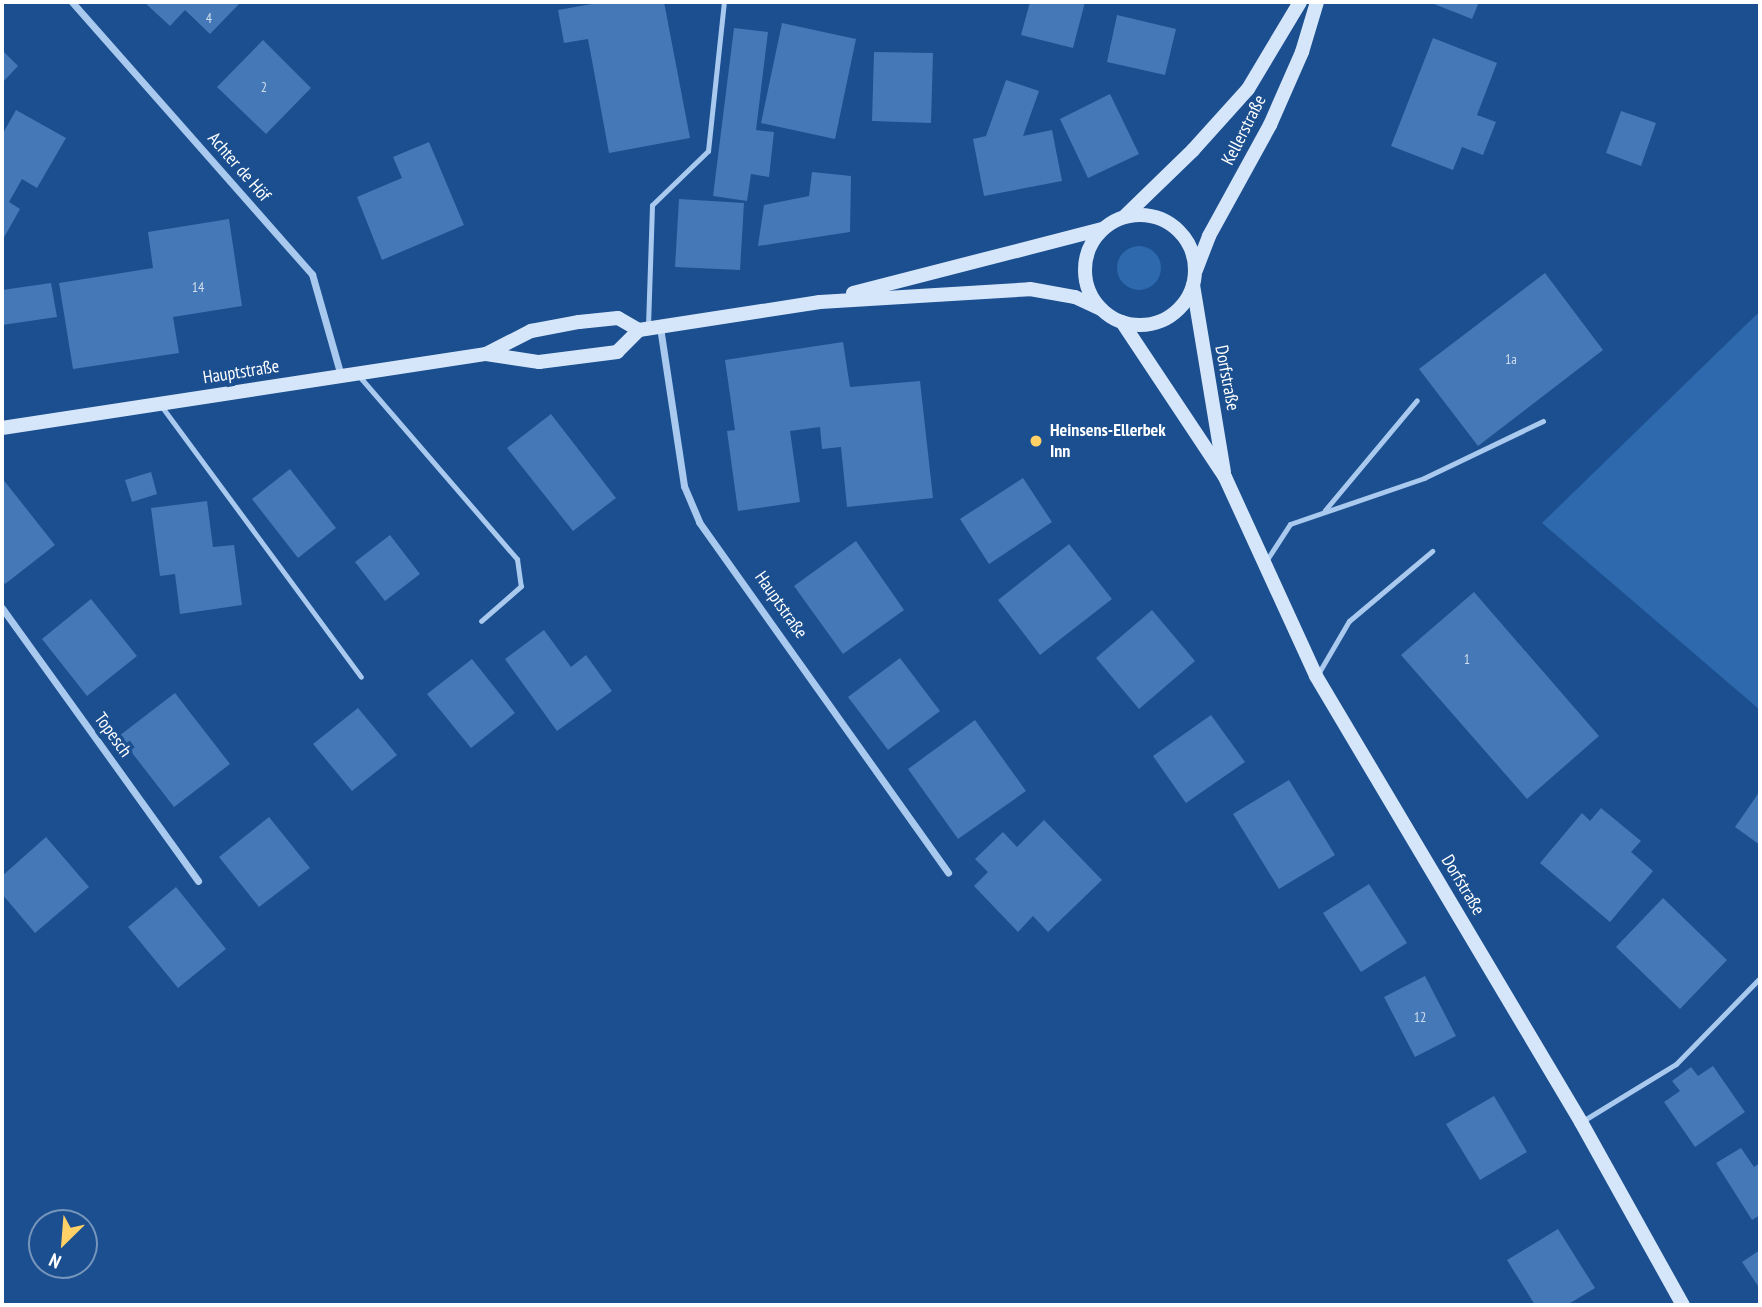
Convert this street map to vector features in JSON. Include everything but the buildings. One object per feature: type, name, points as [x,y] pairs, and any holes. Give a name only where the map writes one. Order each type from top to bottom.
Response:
[{"type":"main road","name":"Kellerstraße","points":[[1124,217],[1193,150],[1248,89],[1300,2]]},
{"type":"main road","name":"Kellerstraße","points":[[1194,278],[1209,236],[1270,125],[1302,52],[1317,2]]},
{"type":"main road","points":[[1150,216],[1173,226],[1193,254],[1194,278],[1185,301],[1165,318],[1140,325],[1122,322],[1101,309],[1090,295],[1085,260],[1102,229],[1124,217],[1150,216]]},
{"type":"main road","name":"Hauptstraße","points":[[820,302],[1102,229]]},
{"type":"main road","name":"Dorfstraße","points":[[1194,278],[1225,477]]},
{"type":"main road","name":"Hauptstraße","points":[[2,428],[486,354],[539,362],[617,352],[649,329],[820,302],[1030,289],[1075,297],[1101,309]]},
{"type":"main road","name":"Hauptstraße","points":[[486,354],[531,331],[579,322],[618,318],[649,329]]},
{"type":"main road","name":"Dorfstraße","points":[[1122,322],[1225,477],[1263,567],[1316,676],[1581,1122],[1683,1305]]},
{"type":"street","name":"Achter de Höf","points":[[72,2],[312,275],[341,376]]},
{"type":"street","name":"Hauptstraße","points":[[649,329],[684,486],[699,522],[948,873]]},
{"type":"street","name":"Topesch","points":[[2,608],[198,881]]},
{"type":"lane","points":[[649,329],[652,205],[708,151],[724,2]]},
{"type":"lane","points":[[356,374],[517,559],[521,586],[481,621]]},
{"type":"lane","points":[[1323,513],[1417,400]]},
{"type":"lane","points":[[160,404],[360,677]]},
{"type":"lane","points":[[1263,567],[1290,524],[1424,478],[1543,421]]},
{"type":"lane","points":[[1316,676],[1349,621],[1432,551]]},
{"type":"lane","points":[[1581,1122],[1676,1064],[1760,978]]},
{"type":"shaded area","points":[[1139,246],[1154,253],[1161,268],[1154,283],[1139,290],[1124,283],[1117,268],[1124,253]]},
{"type":"shaded area","points":[[1757,314],[1760,316],[1760,710],[1542,523]]},
{"type":"place","name":"Heinsens-Ellerbek Inn","points":[[1036,441]]}]
